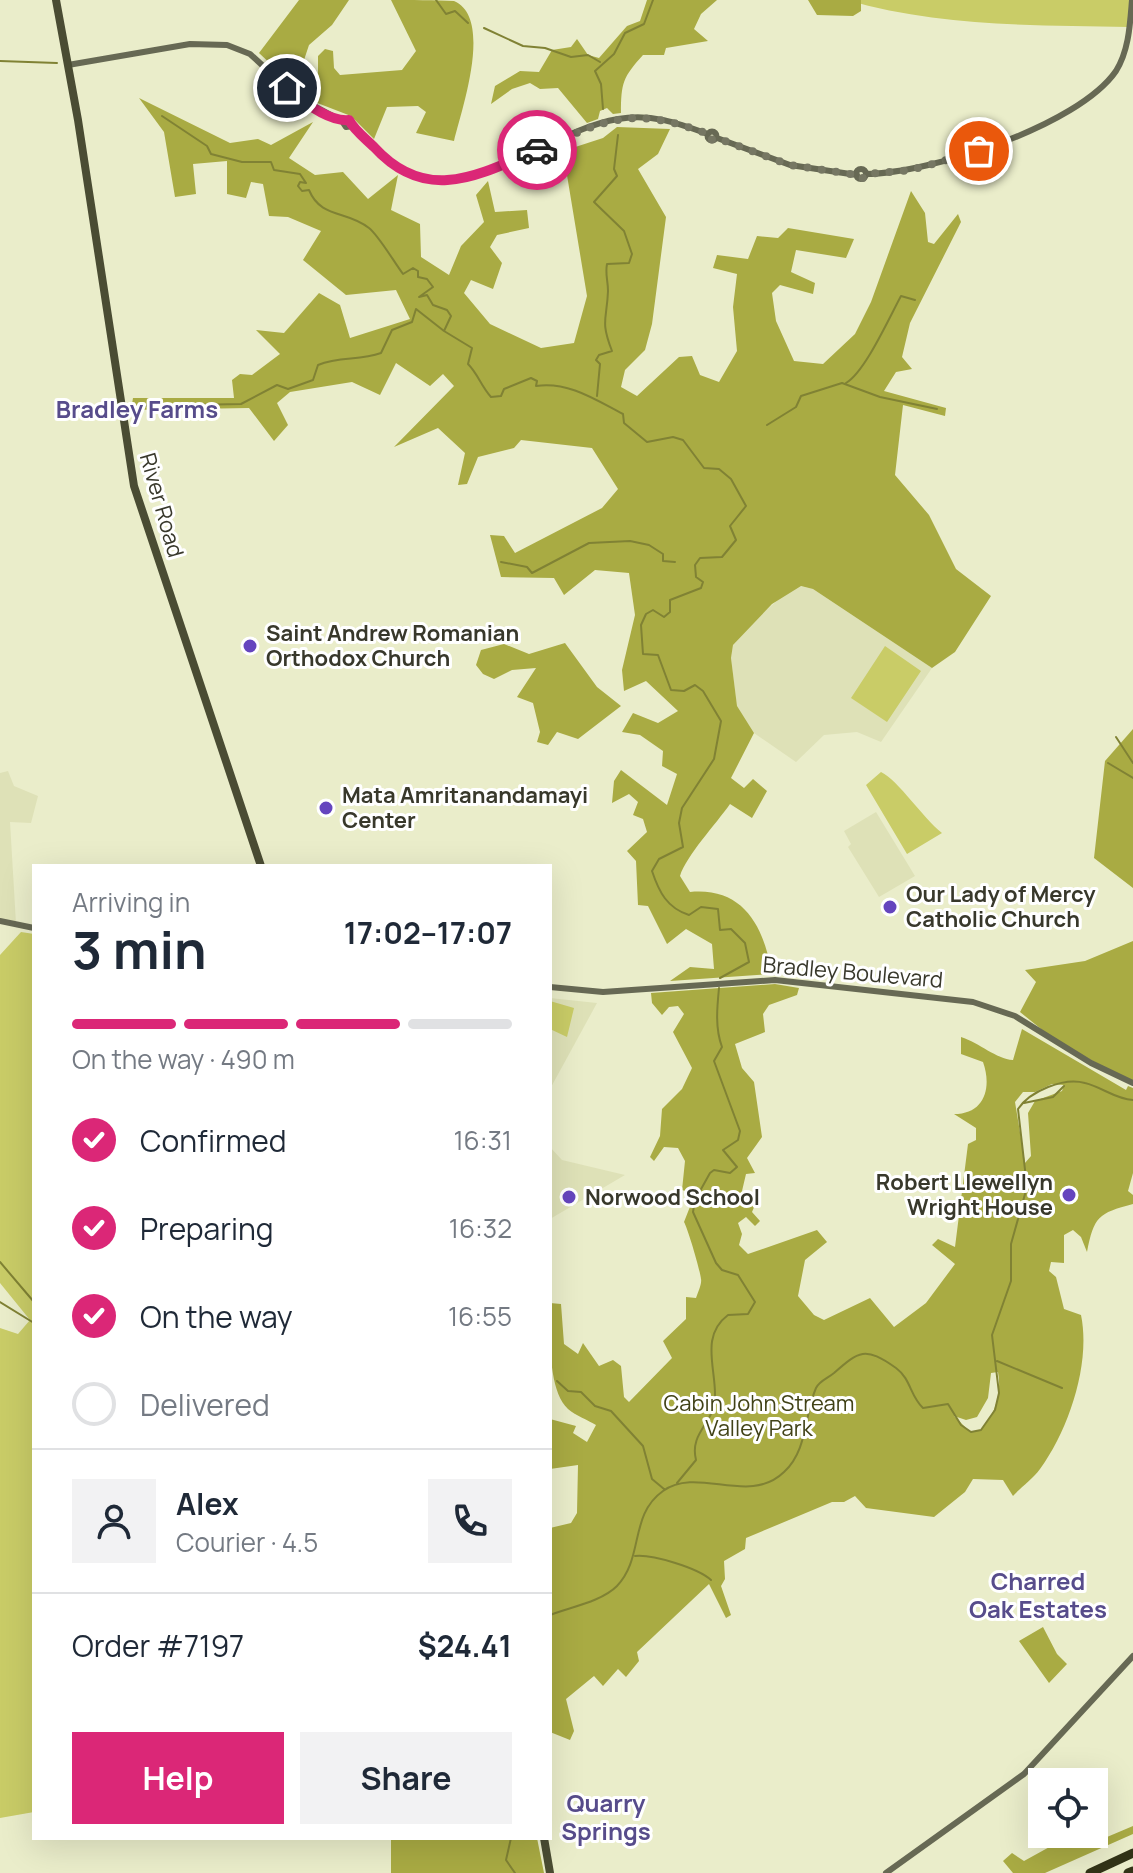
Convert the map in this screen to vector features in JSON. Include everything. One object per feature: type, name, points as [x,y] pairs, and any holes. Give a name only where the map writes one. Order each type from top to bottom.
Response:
[{"type":"highway","points":[[1090,1873],[1133,1853]]},
{"type":"main road","name":"River Road","points":[[56,0],[134,486],[260,864]]},
{"type":"main road","points":[[542,1840],[550,1873]]},
{"type":"street","points":[[68,65],[190,44],[227,45],[250,54],[297,97],[342,121],[348,120],[401,170],[430,180],[449,182],[485,173],[596,125],[620,118],[663,119],[708,134],[710,140],[717,138],[790,165],[857,175],[861,169],[866,174],[911,170],[979,151],[1052,118],[1099,90],[1122,58],[1132,0]]},
{"type":"street","points":[[0,921],[32,928]]},
{"type":"street","name":"Bradley Boulevard","points":[[552,987],[603,992],[775,980],[973,1002],[1015,1016],[1074,1054],[1130,1082]]},
{"type":"street","points":[[886,1873],[1024,1774],[1133,1656]]},
{"type":"shaded area","points":[[847,0],[1132,0],[1129,27],[952,20]]},
{"type":"shaded area","points":[[800,586],[813,589],[932,668],[881,742],[857,732],[824,735],[796,762],[754,733],[737,707],[731,658],[733,645],[757,618],[786,593]]},
{"type":"shaded area","points":[[885,646],[921,671],[887,722],[851,698]]},
{"type":"shaded area","points":[[8,771],[14,786],[38,796],[31,823],[10,822],[16,923],[0,919],[0,773]]},
{"type":"shaded area","points":[[881,772],[942,833],[907,854],[866,785]]},
{"type":"shaded area","points":[[876,812],[915,876],[879,897],[848,847],[851,844],[844,831]]},
{"type":"shaded area","points":[[21,932],[32,934],[32,1812],[0,1818],[0,1328],[18,1334],[30,1320],[0,1283],[0,955]]},
{"type":"shaded area","points":[[552,998],[597,1003],[552,1085]]},
{"type":"shaded area","points":[[552,1002],[574,1008],[567,1037],[552,1030]]},
{"type":"shaded area","name":"Norwood School","points":[[552,1149],[562,1160],[625,1175],[552,1218]]},
{"type":"green space","points":[[299,0],[349,0],[332,25],[309,45],[295,87],[259,53]]},
{"type":"green space","points":[[391,0],[454,1],[466,11],[472,26],[472,66],[454,141],[416,133],[426,112],[418,106],[387,107],[374,139],[351,116],[307,99],[318,77],[318,56],[325,49],[333,51],[334,68],[340,75],[402,70],[416,51]]},
{"type":"green space","points":[[647,0],[717,0],[701,14],[694,29],[708,41],[666,48],[664,55],[643,55],[636,63],[624,81],[621,113],[613,114],[607,108],[600,111],[598,119],[587,123],[558,88],[540,89],[530,83],[512,89],[491,104],[495,86],[520,71],[539,72],[552,50],[571,47],[577,39],[588,55],[599,58],[627,26],[640,21]]},
{"type":"green space","points":[[808,0],[861,0],[861,11],[853,16],[817,15]]},
{"type":"green space","points":[[139,98],[230,143],[258,139],[271,145],[313,122],[289,158],[315,175],[343,172],[368,199],[398,175],[391,210],[420,224],[421,257],[449,275],[461,246],[484,222],[476,195],[488,181],[495,212],[527,210],[529,228],[497,235],[490,247],[502,263],[493,289],[471,280],[464,293],[490,324],[541,348],[574,343],[587,296],[563,151],[603,138],[617,127],[670,129],[658,154],[638,169],[666,217],[652,324],[645,350],[625,370],[621,387],[637,396],[679,357],[692,356],[700,375],[719,382],[737,351],[733,307],[737,274],[713,268],[717,255],[748,259],[757,236],[778,238],[788,228],[854,239],[846,258],[796,250],[791,272],[815,283],[813,294],[780,285],[772,293],[776,321],[794,361],[823,364],[855,334],[871,302],[911,191],[925,213],[928,242],[934,244],[958,214],[961,222],[910,323],[902,357],[912,369],[896,372],[884,391],[946,408],[945,416],[903,405],[895,475],[929,515],[956,569],[991,596],[955,652],[932,668],[813,589],[801,586],[772,604],[733,645],[731,658],[737,706],[754,733],[731,778],[744,788],[753,779],[767,791],[752,818],[730,804],[695,850],[680,876],[690,892],[709,892],[738,903],[757,926],[772,974],[670,981],[690,967],[714,969],[712,944],[686,929],[667,944],[648,906],[638,905],[636,861],[627,851],[647,832],[643,819],[633,815],[638,802],[629,794],[612,803],[614,781],[621,770],[667,805],[677,774],[662,766],[663,751],[640,735],[622,732],[633,713],[658,723],[678,711],[646,681],[624,691],[622,670],[635,615],[629,573],[595,570],[564,595],[554,578],[501,577],[490,535],[504,536],[515,553],[602,508],[618,489],[592,448],[521,440],[514,448],[478,457],[467,484],[458,485],[465,453],[438,428],[394,447],[454,386],[443,374],[430,386],[396,363],[380,395],[352,382],[290,392],[277,403],[288,425],[274,441],[249,408],[131,410],[133,398],[234,398],[232,380],[240,374],[252,375],[280,354],[256,330],[284,333],[319,293],[340,305],[350,338],[410,319],[396,290],[346,295],[303,260],[321,231],[288,217],[269,216],[263,184],[251,182],[246,198],[227,194],[227,161],[193,164],[196,194],[175,197],[164,132]]},
{"type":"green space","points":[[565,643],[597,687],[621,706],[578,739],[557,732],[548,745],[537,742],[540,732],[533,703],[517,697],[536,668],[512,670],[494,679],[483,674],[476,665],[481,650],[504,644],[529,654]]},
{"type":"green space","points":[[1133,729],[1133,888],[1094,858],[1105,761]]},
{"type":"green space","points":[[1133,941],[1133,1083],[1056,1041],[1020,1012],[1036,982],[1025,970],[1085,961]]},
{"type":"green space","name":"Cabin John Stream Valley Park","points":[[775,984],[799,988],[797,995],[769,1005],[763,1014],[765,1032],[735,1044],[742,1068],[754,1082],[762,1137],[747,1158],[755,1173],[746,1174],[742,1191],[758,1198],[752,1212],[760,1221],[755,1226],[746,1217],[738,1223],[742,1234],[739,1245],[748,1254],[817,1230],[827,1242],[805,1260],[798,1296],[814,1315],[824,1320],[870,1298],[894,1327],[926,1303],[955,1264],[932,1245],[938,1239],[955,1247],[968,1144],[976,1140],[976,1128],[954,1114],[965,1113],[979,1104],[984,1097],[987,1081],[983,1062],[961,1054],[961,1037],[1000,1057],[1013,1060],[1022,1029],[1126,1090],[1128,1086],[1133,1088],[1133,1173],[1128,1191],[1133,1195],[1133,1204],[1112,1210],[1100,1218],[1092,1231],[1087,1252],[1081,1237],[1073,1230],[1064,1235],[1064,1263],[1051,1262],[1049,1271],[1056,1277],[1064,1309],[1081,1315],[1083,1354],[1075,1395],[1060,1435],[1030,1480],[1013,1496],[1003,1480],[973,1479],[965,1492],[934,1517],[866,1508],[855,1496],[844,1502],[832,1502],[746,1538],[745,1549],[724,1561],[725,1579],[721,1586],[731,1615],[726,1618],[709,1584],[637,1652],[639,1661],[626,1677],[618,1669],[603,1686],[594,1676],[566,1699],[574,1731],[570,1740],[552,1733],[552,1528],[571,1523],[577,1513],[578,1465],[552,1469],[552,1420],[576,1426],[573,1433],[587,1442],[596,1425],[568,1409],[556,1388],[552,1366],[552,1303],[561,1304],[564,1344],[578,1354],[583,1343],[599,1366],[613,1360],[621,1366],[624,1397],[629,1402],[672,1358],[663,1341],[686,1319],[686,1297],[696,1298],[701,1283],[684,1222],[695,1194],[682,1190],[685,1161],[678,1148],[664,1147],[654,1161],[650,1157],[660,1136],[662,1109],[682,1089],[692,1068],[673,1032],[684,1014],[678,1006],[669,1007],[662,1015],[652,1003],[651,993]],"holes":[[[1052,1084],[1064,1085],[1062,1091],[1035,1101],[1028,1113],[1031,1156],[1025,1163],[1015,1102],[1023,1092],[1035,1092]],[[998,1372],[999,1388],[994,1410],[981,1430],[970,1432],[954,1416],[966,1420],[977,1417],[988,1398],[991,1373]]]},
{"type":"green space","points":[[1043,1627],[1057,1654],[1067,1664],[1049,1683],[1019,1641]]},
{"type":"green space","points":[[1133,1826],[1133,1834],[1108,1845],[1108,1837]]},
{"type":"green space","points":[[391,1840],[537,1840],[544,1873],[391,1873]]},
{"type":"green space","points":[[1048,1848],[1101,1848],[1045,1873],[1013,1873],[1003,1861],[1012,1853],[1024,1861]]},
{"type":"waterway","points":[[436,0],[446,14],[455,11],[468,23]]},
{"type":"waterway","points":[[603,109],[601,84],[595,71],[614,54],[625,33],[644,24],[653,0]]},
{"type":"waterway","points":[[484,28],[523,46],[545,48],[571,57],[588,55],[600,62]]},
{"type":"waterway","points":[[0,61],[57,63]]},
{"type":"waterway","points":[[162,116],[207,146],[211,154],[242,162],[271,162],[274,170],[300,174],[306,183],[300,182],[298,186],[302,191],[309,190],[320,206],[369,228],[403,274],[413,268],[418,271],[418,277],[427,279],[433,287],[419,297],[427,295],[433,305],[447,310],[451,316],[444,331],[472,348],[468,364],[491,397],[501,396],[504,389],[531,378],[537,381],[536,386],[570,389],[623,414],[624,423],[647,442],[673,437],[683,440],[704,468],[719,469],[731,479],[746,506],[730,526],[736,540],[722,557],[700,558],[695,565],[696,577],[703,582],[701,588],[670,600],[670,612],[664,617],[653,610],[646,614],[641,625],[643,654],[658,655],[671,690],[684,691],[695,685],[703,691],[721,721],[714,759],[682,808],[679,823],[683,847],[659,859],[652,871],[669,904],[689,915],[701,907],[718,909],[720,930],[731,929],[745,943],[749,962],[720,978]]},
{"type":"waterway","points":[[597,396],[600,364],[596,360],[599,355],[612,351],[605,326],[607,264],[629,263],[632,254],[624,231],[594,202],[617,176],[614,169],[618,135]]},
{"type":"waterway","points":[[846,383],[869,356],[901,296],[915,300]]},
{"type":"waterway","points":[[136,406],[241,404],[277,385],[288,389],[313,380],[318,365],[381,353],[392,330],[412,322],[416,309],[444,331]]},
{"type":"waterway","points":[[767,425],[796,407],[801,396],[842,383],[880,397],[937,409]]},
{"type":"waterway","points":[[501,562],[527,567],[532,573],[589,543],[630,541],[649,545],[663,554],[663,561],[675,562]]},
{"type":"waterway","points":[[1116,737],[1133,763]]},
{"type":"waterway","points":[[1108,763],[1133,778]]},
{"type":"waterway","points":[[677,1483],[696,1460],[696,1442],[714,1406],[711,1353],[714,1333],[728,1315],[748,1314],[755,1302],[738,1275],[722,1270],[716,1263],[693,1212],[695,1200],[710,1173],[714,1170],[730,1173],[737,1167],[723,1150],[738,1140],[740,1131],[714,1061],[722,1047],[717,1025],[719,988]]},
{"type":"waterway","points":[[552,1614],[594,1600],[617,1586],[631,1563],[645,1512],[663,1491],[677,1484],[692,1482],[755,1486],[770,1482],[784,1472],[802,1443],[817,1386],[856,1356],[877,1356],[905,1377],[923,1408],[948,1404],[961,1425],[971,1432],[981,1430],[995,1410],[999,1393],[992,1335],[1011,1281],[1011,1244],[1027,1187],[1018,1109],[1039,1091],[1067,1082],[1085,1083],[1133,1100]]},
{"type":"waterway","points":[[1024,1103],[1053,1097],[1064,1086]]},
{"type":"waterway","points":[[0,1262],[32,1300]]},
{"type":"waterway","points":[[0,1302],[32,1322]]},
{"type":"waterway","points":[[997,1361],[1062,1388]]},
{"type":"waterway","points":[[557,1381],[568,1391],[581,1392],[595,1406],[611,1411],[643,1446],[652,1479],[664,1489]]},
{"type":"waterway","points":[[635,1556],[674,1563],[711,1580]]},
{"type":"waterway","points":[[511,1840],[506,1860],[515,1873]]},
{"type":"way so far","points":[[537,150],[609,120],[643,117],[678,123],[708,134],[710,140],[717,138],[772,160],[857,175],[862,179],[866,174],[911,170],[979,151]]},
{"type":"place","name":"Saint Andrew Romanian Orthodox Church","points":[[250,646]]},
{"type":"place","name":"Mata Amritanandamayi Center","points":[[326,808]]},
{"type":"place","name":"Our Lady of Mercy Catholic Church","points":[[890,907]]},
{"type":"place","name":"Robert Llewellyn Wright House","points":[[1069,1195]]},
{"type":"place","name":"Norwood School","points":[[569,1197]]},
{"type":"district","name":"Bradley Farms","points":[[137,410]]},
{"type":"district","name":"Charred Oak Estates","points":[[1038,1596]]},
{"type":"district","name":"Quarry Springs","points":[[606,1818]]},
{"type":"route","points":[[287,88],[318,110],[342,121],[349,120],[391,164],[433,181],[449,182],[485,173],[537,150]]}]
